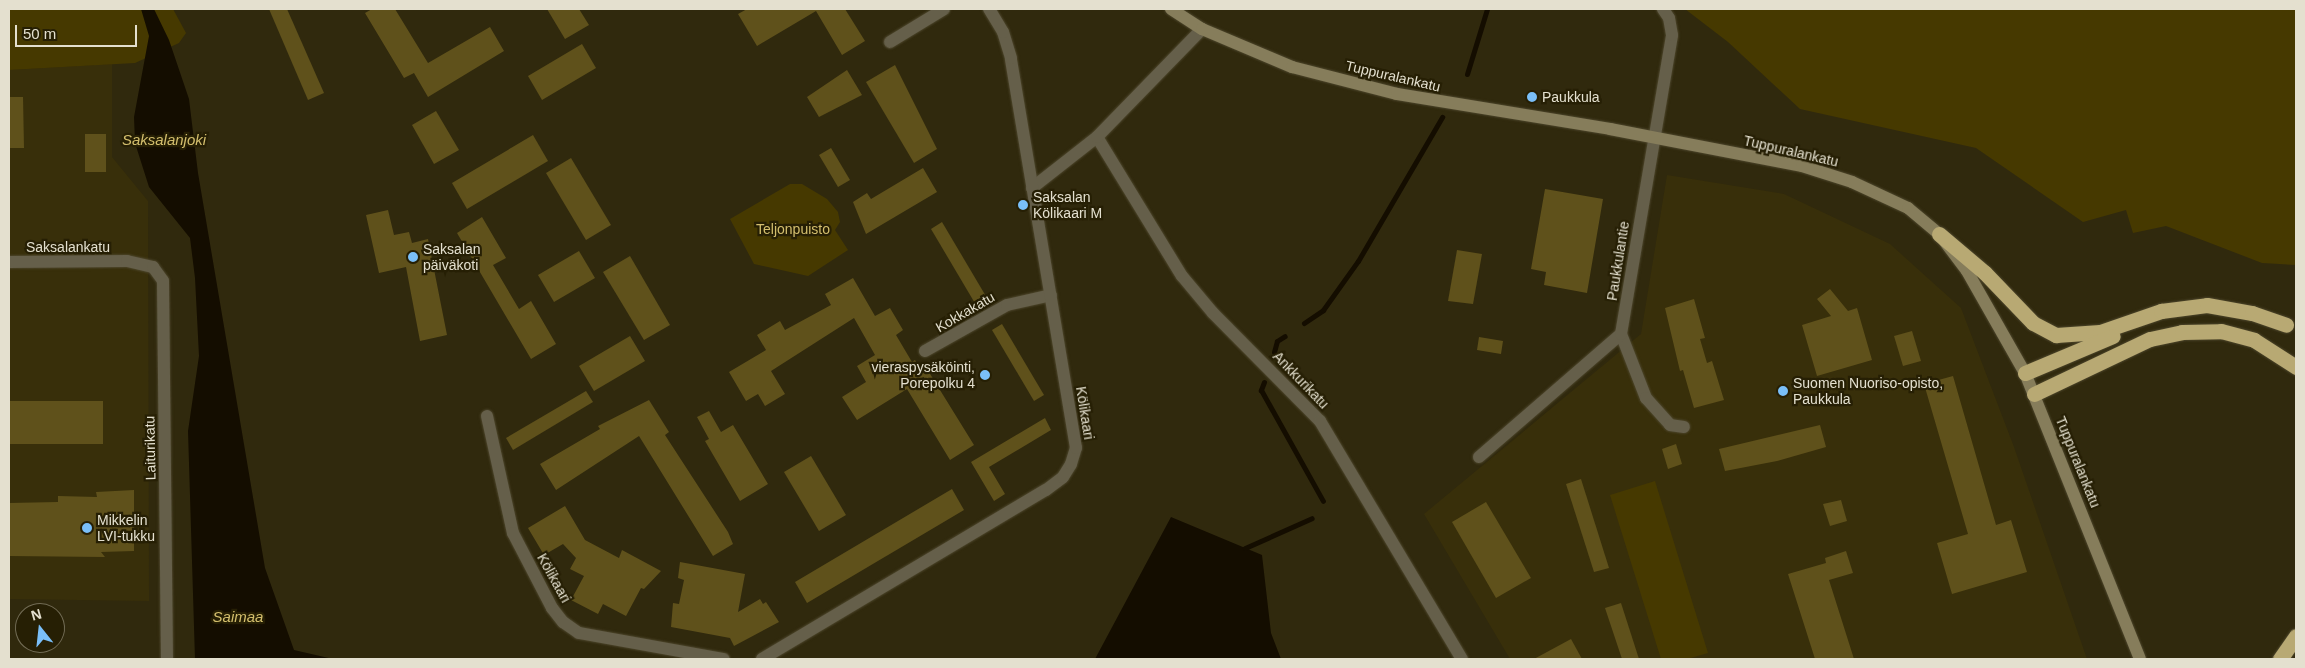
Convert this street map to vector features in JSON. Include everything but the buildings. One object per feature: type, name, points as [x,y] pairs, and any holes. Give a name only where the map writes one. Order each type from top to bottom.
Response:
[{"type":"highway","points":[[1939,234],[1985,273],[2033,323],[2056,335],[2100,332],[2161,311],[2206,305],[2252,313],[2291,326]]},
{"type":"highway","points":[[2025,373],[2167,316],[2220,312],[2291,326]]},
{"type":"highway","points":[[2034,394],[2150,339],[2182,332],[2221,331],[2254,340],[2296,367]]},
{"type":"highway","points":[[2280,659],[2296,636]]},
{"type":"street","points":[[890,42],[944,9]]},
{"type":"street","name":"Kölikaari","points":[[762,659],[1021,506],[1063,477],[1076,448],[1010,58],[1002,32],[989,9]]},
{"type":"street","name":"Tuppuralankatu","points":[[1171,9],[1202,29],[1292,68],[1396,94],[1654,138],[1802,166],[1852,182],[1908,208],[1939,234],[1972,279],[2025,373],[2140,659]]},
{"type":"street","name":"Paukkulantie","points":[[1622,334],[1672,35],[1669,18],[1663,9]]},
{"type":"street","points":[[1032,188],[1097,138],[1202,29]]},
{"type":"street","name":"Ankkurikatu","points":[[1097,138],[1182,276],[1213,313],[1320,421],[1462,659]]},
{"type":"street","name":"Saksalankatu","points":[[9,262],[127,261]]},
{"type":"street","name":"Laiturikatu","points":[[127,261],[153,267],[163,281],[167,659]]},
{"type":"street","name":"Kokkakatu","points":[[925,351],[1007,305],[1051,295]]},
{"type":"street","points":[[1479,457],[1622,334],[1646,398],[1670,425],[1684,427]]},
{"type":"street","name":"Kölikaari","points":[[487,416],[513,533],[552,608],[563,622],[579,633],[724,659]]},
{"type":"shaded area","points":[[112,64],[112,157],[148,201],[149,601],[9,599],[9,70]]},
{"type":"shaded area","name":"Suomen Nuoriso-opisto, Paukkula","points":[[1667,175],[1784,194],[1890,244],[1961,308],[2014,447],[2087,659],[1510,659],[1424,514],[1641,334]]},
{"type":"green space","points":[[9,9],[173,9],[186,33],[179,43],[135,63],[9,70]]},
{"type":"green space","points":[[1685,9],[2296,9],[2296,265],[2262,263],[2166,226],[2133,233],[2126,210],[2083,222],[1976,148],[1800,109],[1728,42]]},
{"type":"green space","name":"Teljonpuisto","points":[[790,184],[802,184],[827,199],[838,212],[840,222],[835,230],[848,250],[808,276],[754,264],[730,219]]},
{"type":"green space","points":[[1655,481],[1708,653],[1687,659],[1661,659],[1610,495]]},
{"type":"water","name":"Saimaa","points":[[141,9],[154,9],[169,40],[189,99],[198,173],[265,568],[294,650],[333,659],[195,659],[188,431],[199,356],[195,278],[190,238],[149,187],[135,143],[134,117],[149,36]]},
{"type":"water","points":[[1171,517],[1262,555],[1271,633],[1281,659],[1095,659]]},
{"type":"waterway","points":[[1467,74],[1487,9]]},
{"type":"waterway","points":[[1304,323],[1323,310],[1358,261],[1442,117]]},
{"type":"waterway","points":[[1274,352],[1277,341],[1285,336]]},
{"type":"waterway","points":[[1264,382],[1261,390],[1323,501]]},
{"type":"waterway","points":[[1245,548],[1312,518]]},
{"type":"place","name":"Paukkula","points":[[1532,97]]},
{"type":"place","name":"Saksalan Kölikaari M","points":[[1023,205]]},
{"type":"place","name":"Saksalan päiväkoti","points":[[413,257]]},
{"type":"place","name":"vieraspysäköinti, Porepolku 4","points":[[985,375]]},
{"type":"place","name":"Suomen Nuoriso-opisto, Paukkula","points":[[1783,391]]},
{"type":"place","name":"Mikkelin LVI-tukku","points":[[87,528]]},
{"type":"water label","name":"Saksalanjoki","points":[[164,140]]}]
